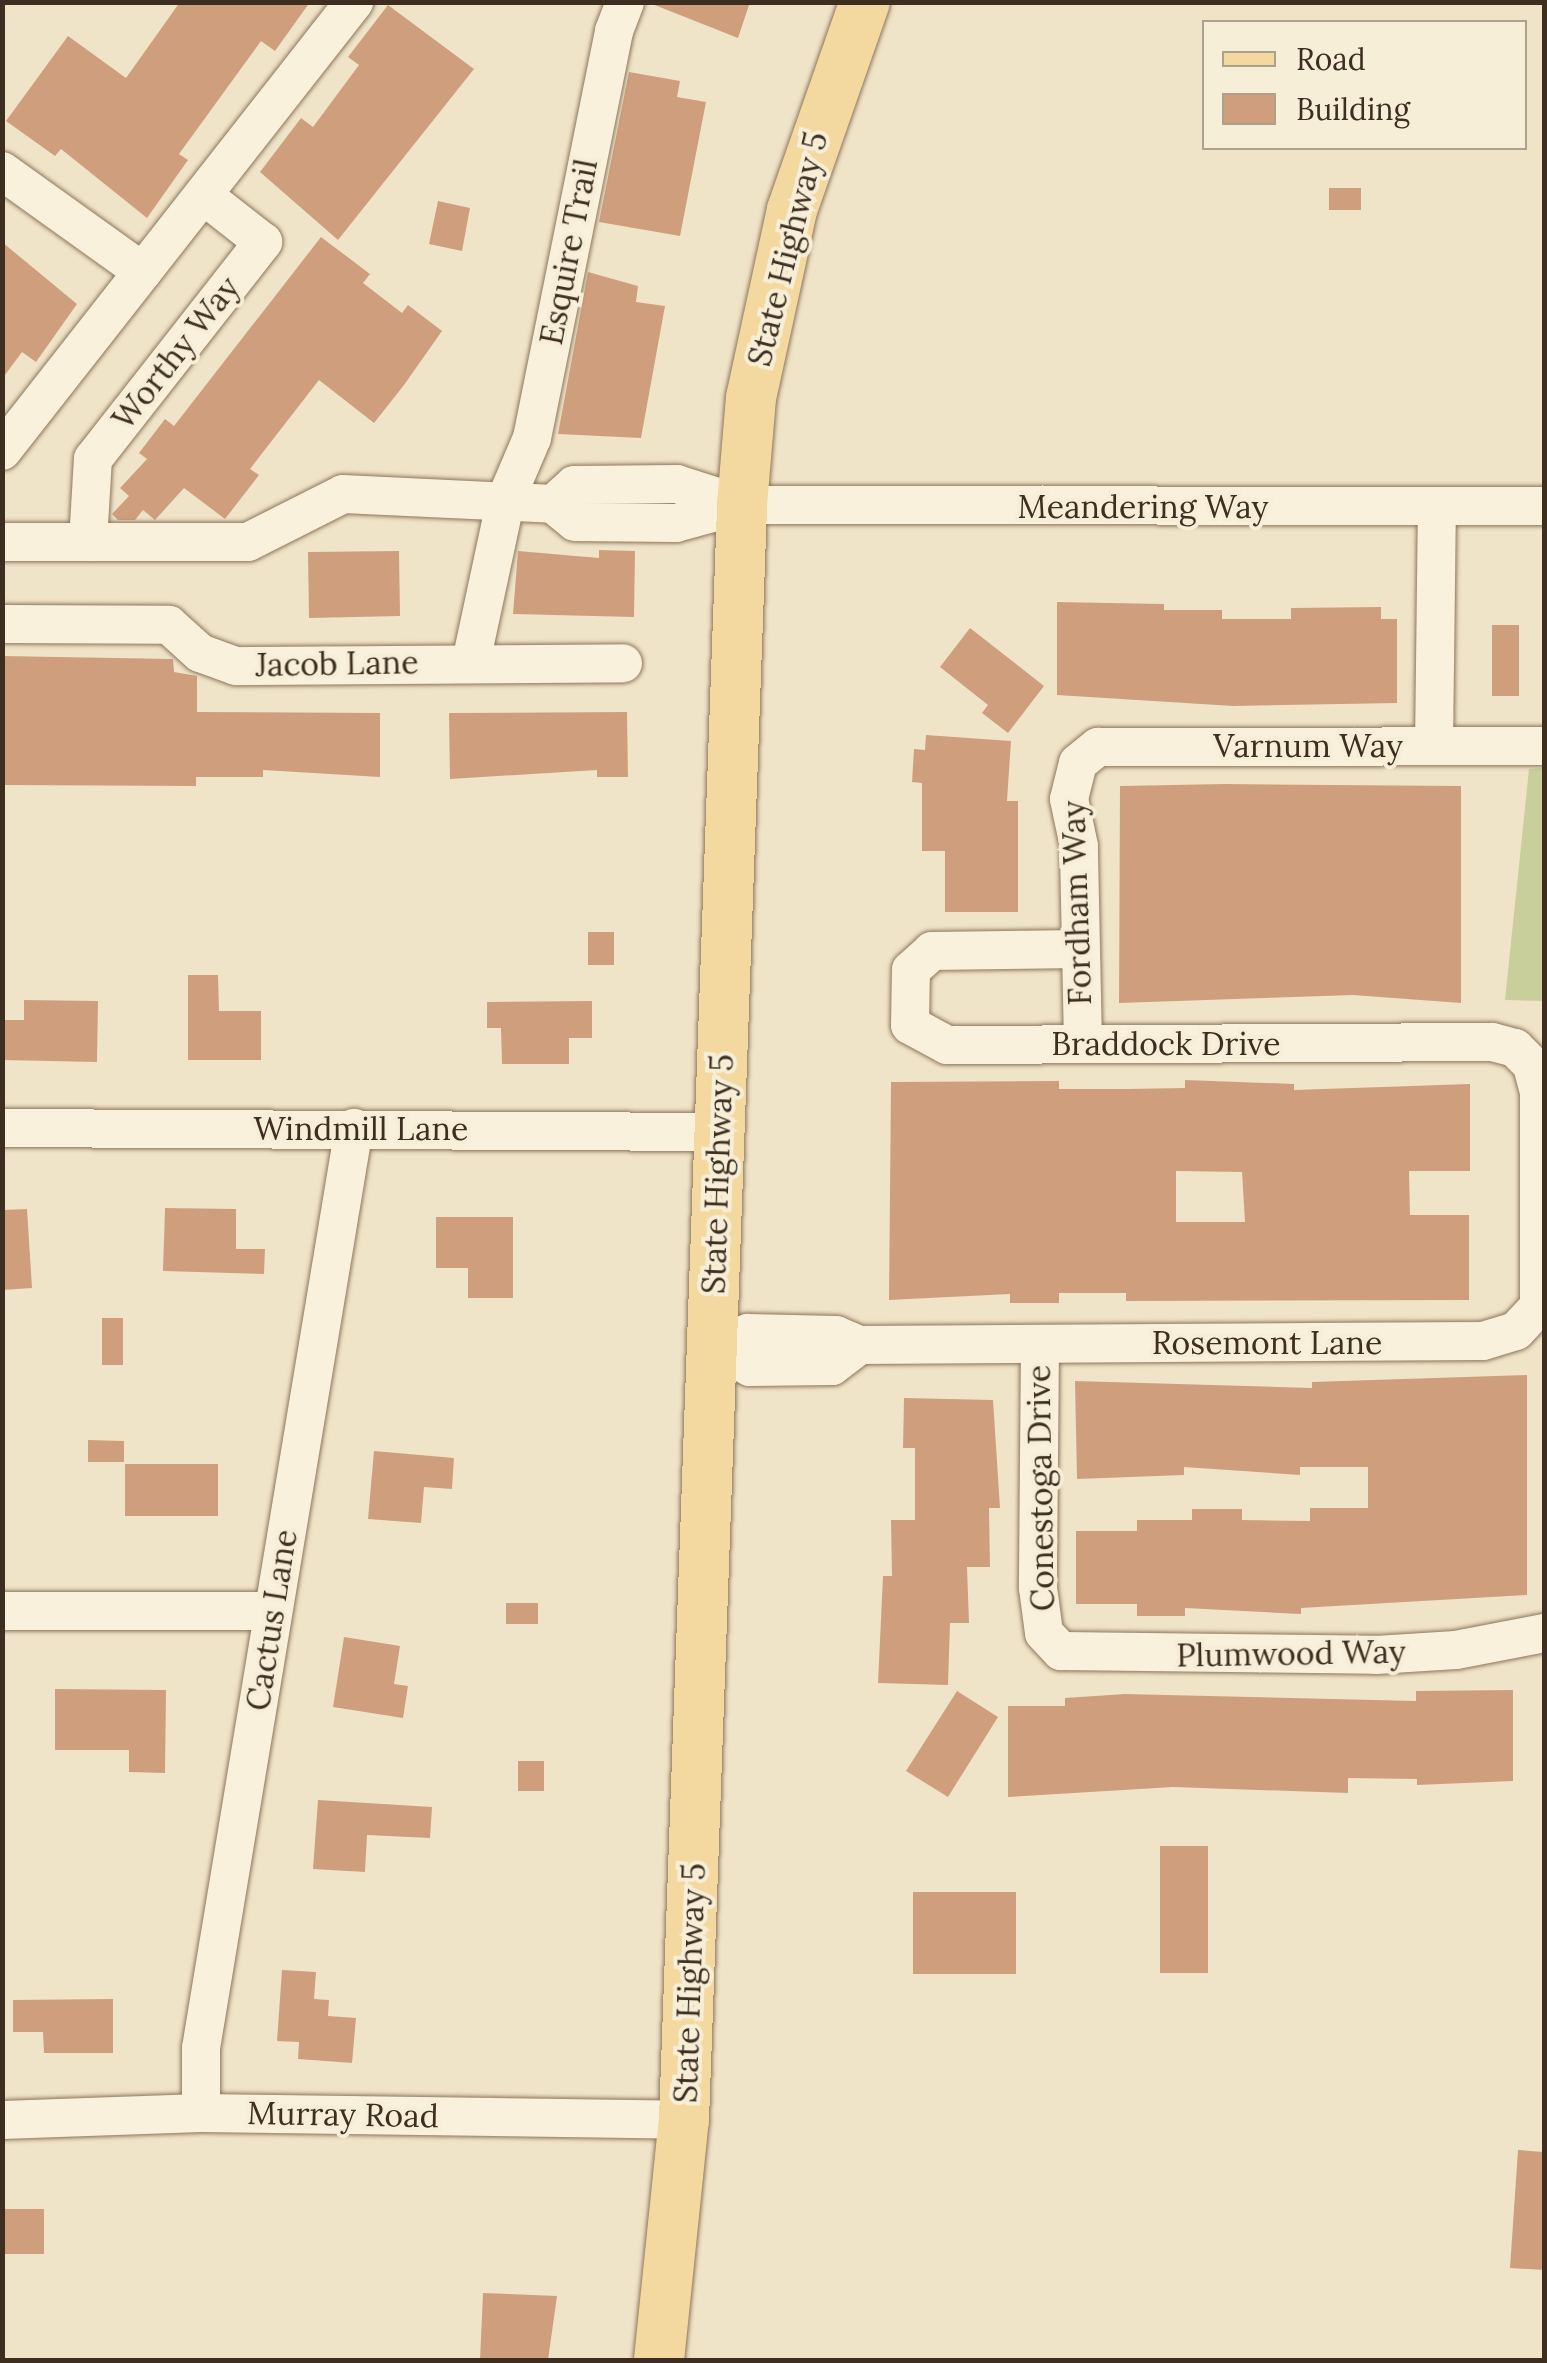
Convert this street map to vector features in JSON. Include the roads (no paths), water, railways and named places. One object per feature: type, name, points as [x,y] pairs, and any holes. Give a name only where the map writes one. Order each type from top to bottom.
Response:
[{"type":"main road","name":"State Highway 5","points":[[659,2360],[684,2120],[742,505],[751,398],[771,288],[815,137],[865,2]]},
{"type":"street","points":[[2,451],[354,2]]},
{"type":"street","name":"Esquire Trail","points":[[471,662],[506,499],[532,438],[614,30],[626,2]]},
{"type":"street","points":[[2,171],[143,272]]},
{"type":"street","name":"Worthy Way","points":[[88,542],[92,459],[263,242],[203,195]]},
{"type":"street","name":"Meandering Way","points":[[506,499],[553,504],[574,485],[677,484],[742,505],[1436,509],[1544,506]]},
{"type":"street","points":[[2,542],[248,542],[343,494],[506,499]]},
{"type":"street","points":[[1434,746],[1436,509]]},
{"type":"street","name":"Jacob Lane","points":[[2,624],[168,626],[200,653],[236,666],[623,663]]},
{"type":"street","name":"Varnum Way","points":[[1078,763],[1098,747],[1544,746]]},
{"type":"street","name":"Fordham Way","points":[[1078,763],[1069,799],[1079,846],[1084,1044]]},
{"type":"street","name":"Braddock Drive","points":[[1080,949],[932,951],[910,970],[910,1025],[947,1045],[1492,1042],[1515,1048],[1532,1065],[1540,1092],[1542,1184]]},
{"type":"street","name":"Windmill Lane","points":[[2,1128],[719,1132]]},
{"type":"street","name":"Cactus Lane","points":[[201,2114],[201,2048],[354,1128]]},
{"type":"street","name":"Rosemont Lane","points":[[713,1347],[748,1333],[836,1334],[860,1345],[1483,1341],[1516,1331],[1539,1306],[1542,1184]]},
{"type":"street","name":"Conestoga Drive","points":[[1040,1344],[1038,1588],[1044,1633]]},
{"type":"street","points":[[2,1611],[273,1611]]},
{"type":"street","name":"Plumwood Way","points":[[1044,1633],[1061,1651],[1143,1656],[1376,1656],[1544,1633]]},
{"type":"street","name":"Murray Road","points":[[2,2120],[201,2114],[684,2120]]}]
